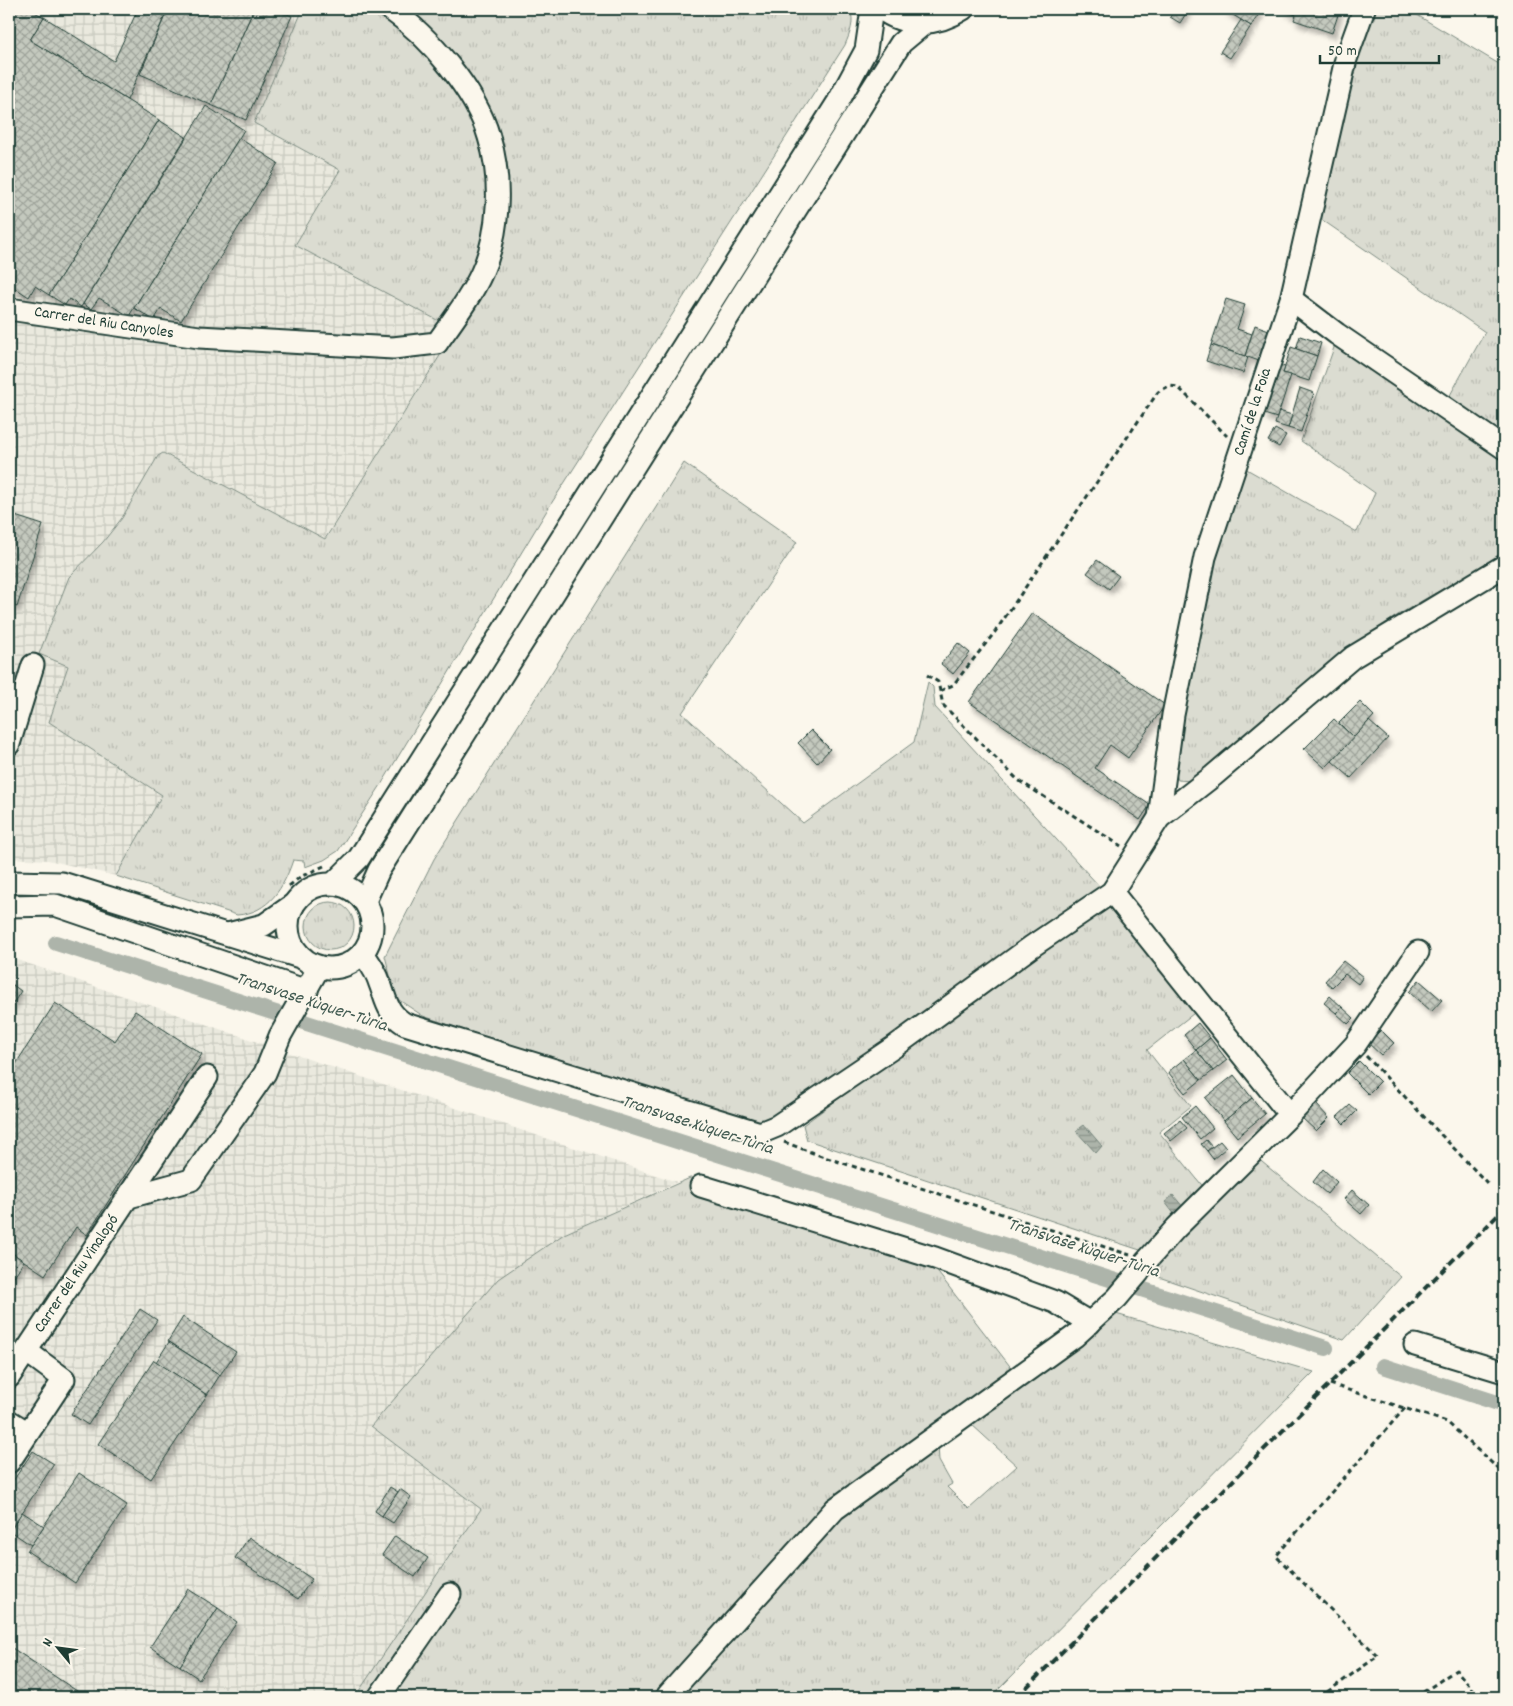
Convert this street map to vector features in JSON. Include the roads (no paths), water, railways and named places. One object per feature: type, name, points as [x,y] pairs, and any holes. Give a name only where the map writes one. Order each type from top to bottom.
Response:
[{"type":"street","name":"Carrer del Riu Canyoles","points":[[9,308],[200,337],[393,348],[437,343],[478,279],[496,228],[497,181],[489,136],[469,94],[440,53],[414,25],[390,9]]},
{"type":"street","points":[[228,934],[264,925],[291,895],[301,895],[330,874],[359,858],[838,102],[866,50],[872,9]]},
{"type":"street","points":[[881,9],[906,22],[925,23],[945,19],[963,9]]},
{"type":"street","name":"Camí de la Foia","points":[[1159,818],[1173,715],[1205,557],[1290,299],[1346,59],[1364,9]]},
{"type":"street","points":[[364,901],[385,862],[901,43],[925,23]]},
{"type":"street","points":[[1290,299],[1337,334],[1504,448]]},
{"type":"street","points":[[363,953],[379,979],[385,1001],[393,1016],[405,1024],[760,1132],[777,1126],[894,1047],[1031,946],[1112,892],[1159,818],[1213,776],[1353,657],[1504,566]]},
{"type":"street","points":[[9,744],[33,665]]},
{"type":"street","points":[[9,882],[62,883],[331,968],[343,966],[354,961],[363,953],[370,940],[373,927],[371,913],[364,901],[356,892],[330,874]]},
{"type":"street","points":[[1112,892],[1290,1115]]},
{"type":"street","points":[[291,895],[288,927],[295,949],[311,962]]},
{"type":"street","points":[[9,906],[55,905],[305,995]]},
{"type":"street","points":[[668,1695],[835,1509],[1075,1336],[1117,1298],[1138,1265],[1290,1115],[1355,1045],[1418,952]]},
{"type":"street","name":"Carrer del Riu Vinalopó","points":[[129,1197],[192,1180],[265,1073],[280,1036],[305,995],[311,962]]},
{"type":"street","name":"Carrer del Riu Vinalopó","points":[[9,1377],[207,1077]]},
{"type":"street","points":[[701,1186],[935,1258],[1055,1302],[1090,1322]]},
{"type":"street","points":[[1415,1344],[1504,1372]]},
{"type":"street","points":[[9,1462],[64,1379],[26,1351]]},
{"type":"street","points":[[9,1421],[28,1433]]},
{"type":"street","points":[[379,1697],[450,1594]]},
{"type":"waterway","name":"Transvase Xùquer-Tùria","points":[[56,943],[1326,1348]]},
{"type":"waterway","name":"Transvase Xùquer-Tùria","points":[[1383,1366],[1504,1405]]},
{"type":"railway","points":[[1017,1697],[1504,1209]]}]
